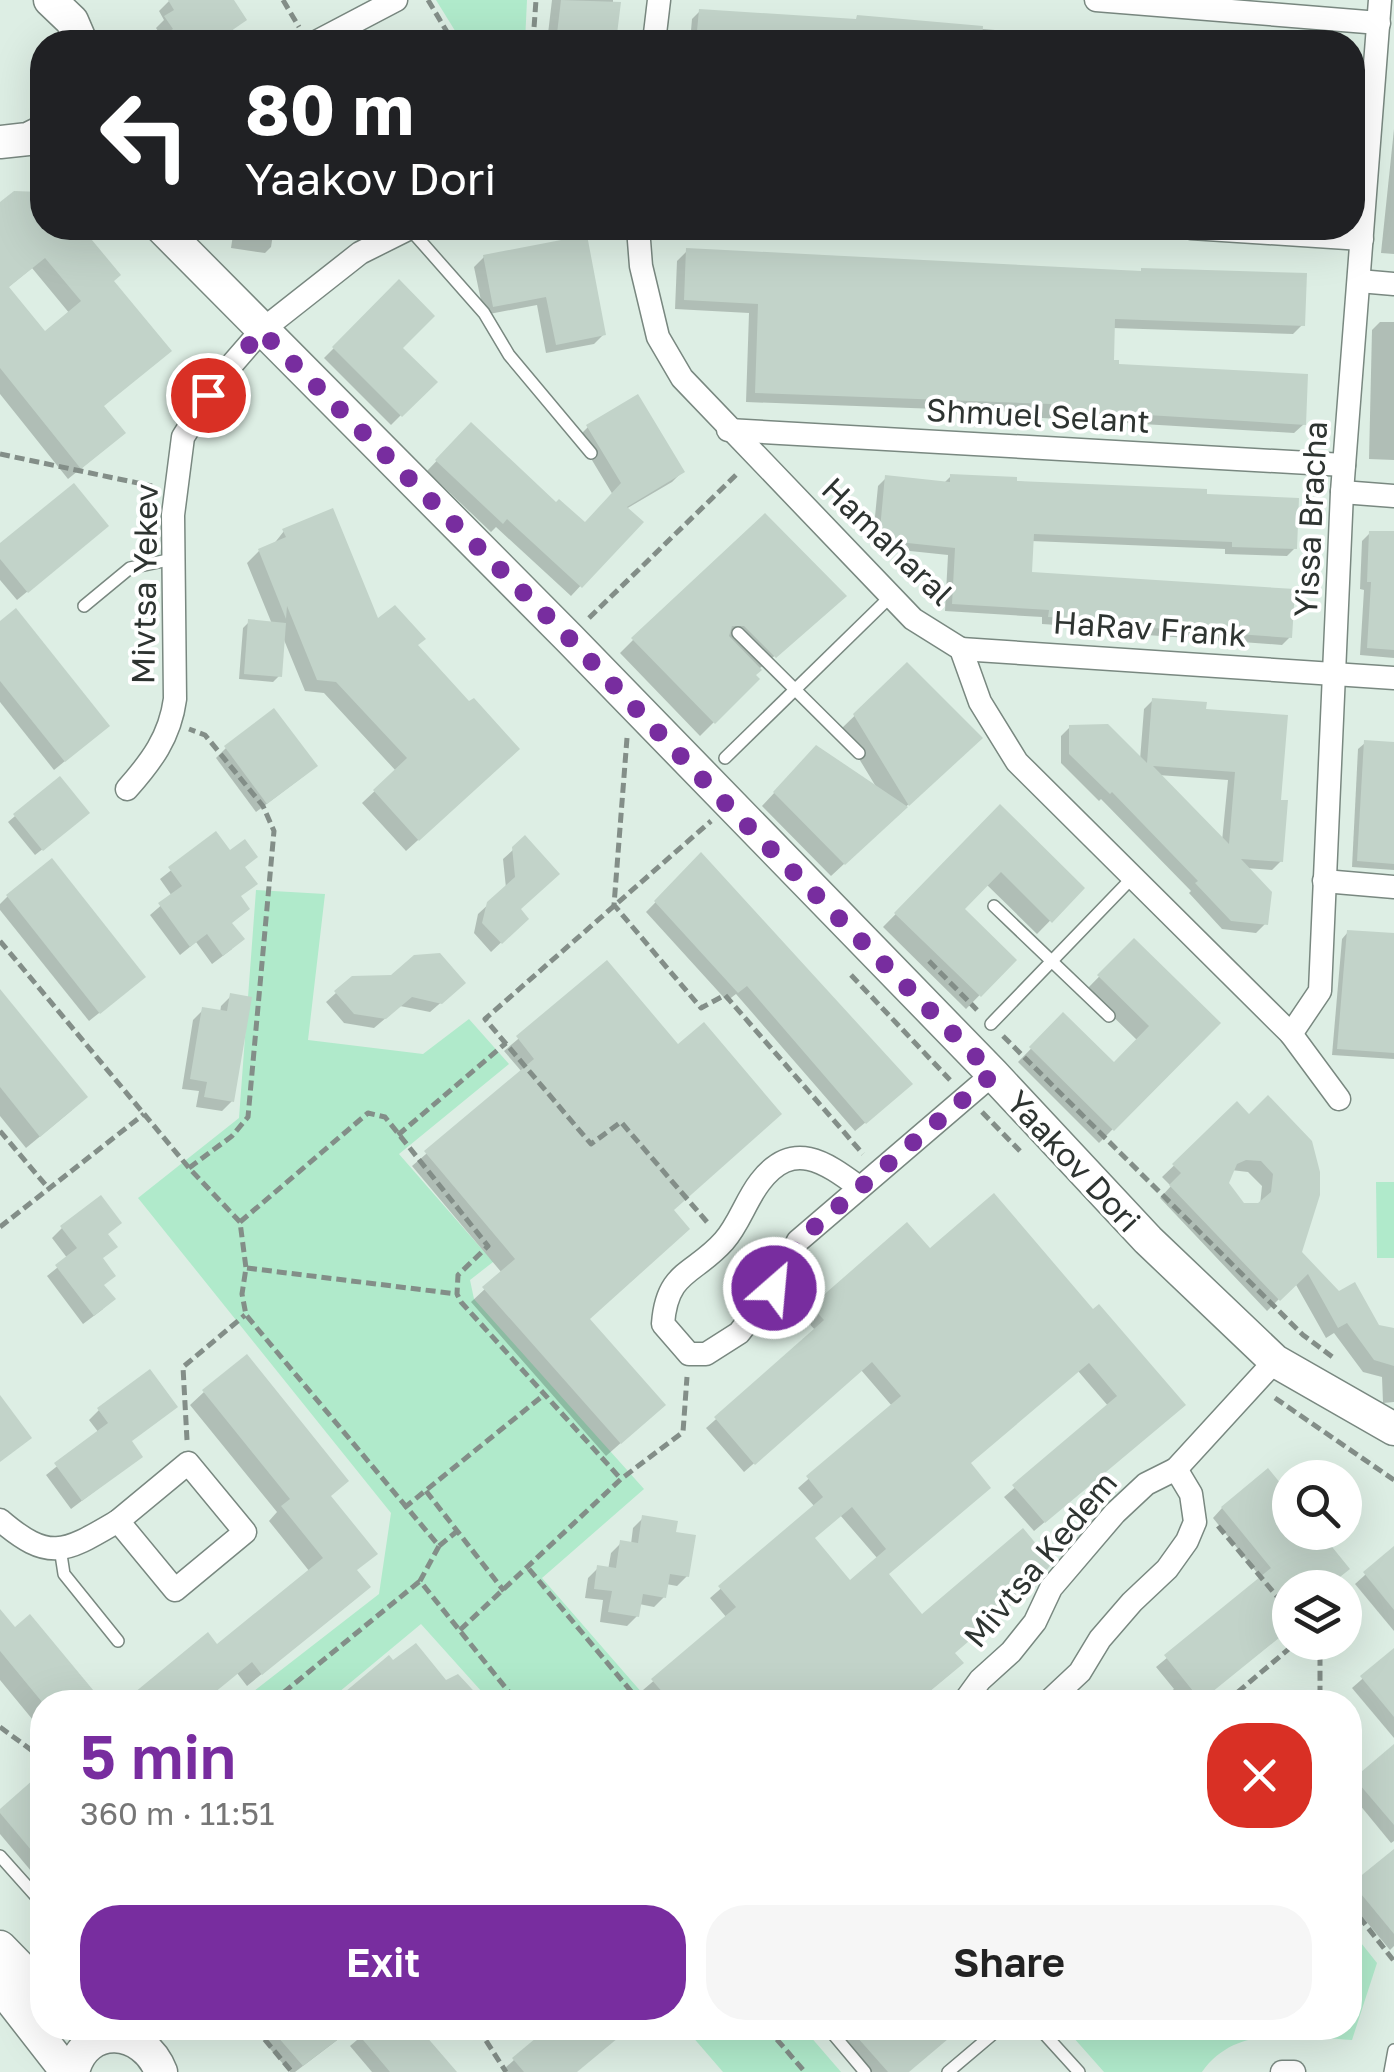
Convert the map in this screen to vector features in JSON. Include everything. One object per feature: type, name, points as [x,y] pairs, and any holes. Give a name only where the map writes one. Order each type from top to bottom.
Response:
[{"type":"street","points":[[50,0],[76,30]]},
{"type":"street","points":[[81,0],[81,30]]},
{"type":"street","points":[[321,30],[396,0]]},
{"type":"street","points":[[655,30],[659,0]]},
{"type":"street","points":[[1096,0],[1380,12]]},
{"type":"street","name":"Yissa Bracha","points":[[1365,220],[1384,96],[1380,12]]},
{"type":"street","name":"Yaakov Dori","points":[[174,240],[569,638],[728,806],[993,1074],[1148,1240],[1275,1361],[1338,1381],[1362,1408],[1394,1428]]},
{"type":"street","name":"Mivtsa Yekev","points":[[126,790],[152,760],[172,724],[175,491],[182,438],[195,413],[261,331],[360,253],[386,240]]},
{"type":"street","name":"Hamaharal","points":[[639,240],[640,266],[658,337],[682,378],[913,619],[961,649],[980,702],[1017,762],[1290,1034],[1339,1099]]},
{"type":"street","name":"Yissa Bracha","points":[[1290,1034],[1320,991],[1342,492],[1362,240]]},
{"type":"street","points":[[1359,281],[1394,284]]},
{"type":"street","name":"Shmuel Selant","points":[[728,430],[1344,465]]},
{"type":"street","points":[[1342,492],[1394,496]]},
{"type":"street","name":"HaRav Frank","points":[[961,649],[1394,678]]},
{"type":"street","points":[[1324,882],[1394,887]]},
{"type":"street","points":[[869,1179],[803,1157],[782,1162],[761,1181],[724,1242],[676,1280],[664,1304],[663,1324],[689,1354],[706,1354],[739,1333],[774,1288],[798,1241],[993,1074]]},
{"type":"street","name":"Mivtsa Kedem","points":[[973,1690],[1011,1652],[1035,1622],[1052,1588],[1115,1514],[1146,1484],[1176,1469],[1275,1361]]},
{"type":"street","name":"Yaakov Dori","points":[[1338,1381],[1394,1451]]},
{"type":"street","points":[[0,1520],[25,1542],[41,1549],[78,1545],[118,1521],[188,1464],[245,1532],[175,1590],[118,1521]]},
{"type":"street","points":[[1061,1690],[1080,1672],[1100,1639],[1167,1569],[1187,1541],[1195,1522],[1190,1494],[1176,1469]]},
{"type":"street","points":[[0,1947],[30,1978]]},
{"type":"street","points":[[0,1986],[30,2023]]},
{"type":"street","points":[[44,2040],[70,2072],[93,2040]]},
{"type":"street","points":[[131,2040],[155,2049]]},
{"type":"street","points":[[1282,2072],[1294,2072]]},
{"type":"lane","points":[[421,240],[484,312],[509,355],[592,452]]},
{"type":"lane","points":[[84,606],[130,568],[173,559]]},
{"type":"lane","points":[[725,758],[891,596]]},
{"type":"lane","points":[[738,634],[859,752]]},
{"type":"lane","points":[[991,1024],[1132,878]]},
{"type":"lane","points":[[994,906],[1109,1016]]},
{"type":"lane","points":[[60,1548],[64,1574],[118,1642]]},
{"type":"lane","points":[[0,1856],[30,1890]]},
{"type":"lane","points":[[838,2040],[865,2072]]},
{"type":"lane","points":[[948,2072],[986,2040]]},
{"type":"lane","points":[[1051,2040],[1079,2072]]},
{"type":"lane","points":[[1390,2072],[1394,2050]]},
{"type":"path","points":[[284,0],[305,30]]},
{"type":"path","points":[[428,0],[446,30]]},
{"type":"path","points":[[534,30],[536,0]]},
{"type":"path","points":[[0,454],[175,491]]},
{"type":"path","points":[[569,638],[755,456]]},
{"type":"path","points":[[172,724],[204,734],[263,806],[274,830],[248,1117],[232,1136],[189,1168]]},
{"type":"path","points":[[628,735],[614,905],[701,1008],[725,995],[869,1179]]},
{"type":"path","points":[[724,1242],[621,1122],[590,1144],[485,1018],[728,806]]},
{"type":"path","points":[[0,941],[189,1168],[240,1222],[246,1268],[242,1294],[246,1315],[439,1546]]},
{"type":"path","points":[[921,954],[1303,1335],[1338,1381]]},
{"type":"path","points":[[398,1136],[506,1043]]},
{"type":"path","points":[[240,1222],[368,1113],[385,1116],[488,1246],[458,1275],[457,1294]]},
{"type":"path","points":[[0,1227],[144,1114]]},
{"type":"path","points":[[0,1131],[48,1189]]},
{"type":"path","points":[[246,1268],[457,1294],[621,1479]]},
{"type":"path","points":[[188,1464],[183,1367],[246,1315]]},
{"type":"path","points":[[460,1630],[621,1479],[683,1432],[689,1354]]},
{"type":"path","points":[[404,1508],[545,1394]]},
{"type":"path","points":[[426,1491],[504,1591]]},
{"type":"path","points":[[1190,1494],[1272,1591]]},
{"type":"path","points":[[287,1690],[420,1580],[439,1546],[456,1532]]},
{"type":"path","points":[[529,1568],[630,1690]]},
{"type":"path","points":[[420,1580],[508,1690]]},
{"type":"path","points":[[1240,1690],[1276,1660]]},
{"type":"path","points":[[1320,1660],[1320,1690]]},
{"type":"path","points":[[0,1727],[30,1749]]},
{"type":"path","points":[[1362,1921],[1394,1961]]},
{"type":"path","points":[[265,2040],[292,2072]]},
{"type":"path","points":[[486,2040],[506,2072]]},
{"type":"path","points":[[779,2040],[805,2072]]},
{"type":"green space","points":[[436,0],[527,0],[526,30],[455,30]]},
{"type":"green space","points":[[256,890],[325,894],[308,1040],[423,1054],[469,1019],[509,1064],[399,1154],[493,1262],[470,1280],[474,1299],[644,1489],[542,1578],[640,1690],[480,1690],[421,1624],[341,1690],[255,1690],[379,1594],[391,1513],[138,1198],[239,1118]]},
{"type":"green space","points":[[1376,1182],[1394,1182],[1394,1258],[1377,1258]]},
{"type":"green space","points":[[1362,1944],[1377,1963],[1362,2009]]},
{"type":"green space","points":[[695,2040],[813,2040],[841,2072],[723,2072]]},
{"type":"green space","points":[[1076,2040],[1247,2040],[1216,2056],[1202,2072],[1104,2072]]},
{"type":"building","points":[[168,0],[234,0],[247,20],[232,30],[171,30],[164,16],[174,10]]},
{"type":"building","points":[[561,0],[621,2],[618,30],[557,30]]},
{"type":"building","points":[[699,9],[856,19],[857,15],[983,26],[983,30],[697,30]]},
{"type":"building","points":[[14,191],[30,192],[30,240],[92,240],[121,275],[114,281],[172,351],[104,406],[126,433],[81,469],[0,368],[0,202]],"holes":[[[45,258],[81,301],[45,331],[9,287]]]},
{"type":"building","points":[[561,240],[588,240],[606,335],[556,345],[546,297],[493,307],[483,255]]},
{"type":"building","points":[[686,248],[1141,271],[1307,273],[1305,326],[1115,319],[1114,360],[1119,360],[1119,364],[1308,374],[1306,425],[1051,409],[1051,404],[755,393],[758,304],[684,300]]},
{"type":"building","points":[[399,279],[435,316],[403,348],[438,382],[402,417],[332,347]]},
{"type":"building","points":[[638,394],[685,472],[627,507],[644,522],[582,588],[507,519],[503,524],[435,460],[471,422],[556,502],[559,499],[585,522],[621,483],[586,425]]},
{"type":"building","points":[[950,474],[1299,498],[1297,549],[1232,547],[1232,542],[1034,534],[1032,572],[1295,589],[1292,638],[1139,627],[1140,623],[1048,617],[1049,610],[952,604],[955,548],[879,540],[885,475],[950,482]]},
{"type":"building","points":[[74,483],[109,526],[28,593],[0,559],[0,543]]},
{"type":"building","points":[[333,508],[378,618],[395,605],[426,639],[418,645],[520,749],[419,841],[373,790],[407,758],[336,682],[317,680],[287,606],[286,619],[258,549],[286,537],[282,529]]},
{"type":"building","points":[[765,513],[847,596],[776,658],[744,626],[732,626],[729,636],[762,670],[756,675],[760,679],[715,724],[631,638]]},
{"type":"building","points":[[1369,531],[1394,531],[1394,650],[1367,648]]},
{"type":"building","points":[[16,608],[110,726],[65,762],[0,681],[0,621]]},
{"type":"building","points":[[248,619],[286,623],[282,677],[244,674]]},
{"type":"building","points":[[907,662],[983,738],[909,806],[853,714]]},
{"type":"building","points":[[1152,698],[1207,702],[1206,709],[1288,715],[1281,800],[1288,800],[1283,862],[1241,859],[1272,892],[1268,925],[1231,921],[1112,792],[1069,754],[1069,725],[1108,724],[1147,763]],"holes":[[[1153,766],[1235,772],[1229,844]]]},
{"type":"building","points":[[274,708],[318,766],[267,804],[224,746]]},
{"type":"building","points":[[1364,740],[1394,742],[1394,864],[1357,861]]},
{"type":"building","points":[[816,745],[908,807],[845,865],[773,792]]},
{"type":"building","points":[[60,776],[90,813],[43,851],[13,814]]},
{"type":"building","points":[[1000,804],[1085,888],[1052,923],[1001,872],[965,909],[1017,960],[981,997],[894,913]]},
{"type":"building","points":[[216,831],[230,850],[245,839],[258,857],[245,867],[258,884],[241,896],[250,909],[232,923],[245,939],[223,956],[207,934],[190,947],[158,903],[182,886],[168,867]]},
{"type":"building","points":[[525,835],[560,874],[521,909],[529,919],[502,944],[482,923],[487,902],[515,877],[512,847]]},
{"type":"building","points":[[701,852],[913,1084],[866,1124],[747,986],[738,993],[654,901]]},
{"type":"building","points":[[52,858],[146,977],[100,1014],[6,895]]},
{"type":"building","points":[[1347,930],[1394,933],[1394,1053],[1337,1049]]},
{"type":"building","points":[[1134,938],[1221,1023],[1114,1131],[1029,1047],[1063,1012],[1114,1062],[1149,1026],[1097,975]]},
{"type":"building","points":[[440,953],[466,983],[442,1004],[412,997],[386,1019],[354,1014],[334,991],[352,976],[391,975],[414,955]]},
{"type":"building","points":[[607,960],[678,1044],[704,1022],[782,1114],[674,1210],[690,1229],[590,1319],[666,1405],[621,1444],[482,1287],[515,1259],[424,1151],[534,1059],[516,1036]]},
{"type":"building","points":[[0,989],[88,1097],[40,1137],[0,1087]]},
{"type":"building","points":[[230,993],[252,997],[234,1102],[204,1097],[207,1082],[190,1079],[202,1007],[227,1011]]},
{"type":"building","points":[[1268,1095],[1312,1141],[1320,1172],[1320,1195],[1302,1252],[1339,1291],[1355,1282],[1379,1325],[1394,1328],[1394,1366],[1374,1360],[1347,1323],[1338,1328],[1308,1274],[1280,1301],[1169,1185],[1181,1173],[1172,1164],[1237,1101],[1249,1114]],"holes":[[[1261,1161],[1273,1174],[1271,1192],[1258,1203],[1244,1203],[1229,1183],[1237,1164]]]},
{"type":"building","points":[[994,1193],[1093,1309],[1099,1304],[1186,1405],[1045,1523],[1012,1485],[1117,1396],[1089,1363],[971,1463],[991,1488],[889,1574],[922,1614],[1023,1528],[1052,1563],[1037,1583],[955,1653],[964,1663],[931,1690],[661,1690],[651,1679],[736,1607],[718,1586],[823,1497],[806,1476],[901,1396],[872,1362],[755,1465],[714,1417],[824,1320],[811,1306],[907,1222],[930,1248]],"holes":[[[852,1507],[886,1549],[850,1580],[815,1538]]]},
{"type":"building","points":[[101,1195],[122,1223],[108,1234],[118,1247],[103,1258],[116,1276],[104,1285],[116,1299],[94,1316],[55,1265],[77,1248],[60,1226]]},
{"type":"building","points":[[247,1354],[349,1481],[331,1496],[378,1554],[357,1570],[371,1587],[262,1675],[252,1662],[218,1690],[138,1690],[208,1632],[217,1644],[323,1558],[281,1506],[290,1499],[202,1390]]},
{"type":"building","points":[[150,1369],[178,1407],[132,1441],[143,1457],[82,1501],[54,1463],[108,1423],[97,1408]]},
{"type":"building","points":[[0,1395],[32,1438],[0,1462]]},
{"type":"building","points":[[1268,1468],[1272,1473],[1272,1550],[1335,1550],[1350,1569],[1272,1570],[1272,1644],[1215,1690],[1192,1690],[1164,1655],[1271,1568],[1221,1507]]},
{"type":"building","points":[[642,1515],[678,1521],[676,1532],[696,1535],[689,1577],[670,1574],[666,1598],[643,1594],[639,1617],[608,1612],[612,1591],[594,1589],[597,1565],[616,1568],[620,1540],[638,1543]]},
{"type":"building","points":[[1394,1546],[1394,1610],[1363,1572]]},
{"type":"building","points":[[0,1609],[15,1627],[30,1614],[93,1690],[32,1690],[0,1651]]},
{"type":"building","points":[[416,1643],[446,1680],[458,1674],[473,1690],[347,1690],[389,1655],[393,1660]]},
{"type":"building","points":[[1394,1648],[1394,1717],[1360,1676]]},
{"type":"building","points":[[1394,1744],[1394,1825],[1362,1787],[1362,1771]]},
{"type":"building","points":[[30,1783],[30,1849],[0,1813]]},
{"type":"building","points":[[1394,1849],[1394,1934],[1362,1895],[1362,1875]]},
{"type":"building","points":[[280,2040],[337,2040],[303,2066]]},
{"type":"building","points":[[363,2040],[429,2040],[457,2072],[390,2072]]},
{"type":"building","points":[[534,2040],[616,2040],[577,2072],[524,2072],[512,2058]]},
{"type":"building","points":[[860,2040],[947,2040],[909,2072],[888,2072]]},
{"type":"route","points":[[208,395],[261,331],[569,638],[728,806],[993,1074],[798,1241],[774,1288]]}]
